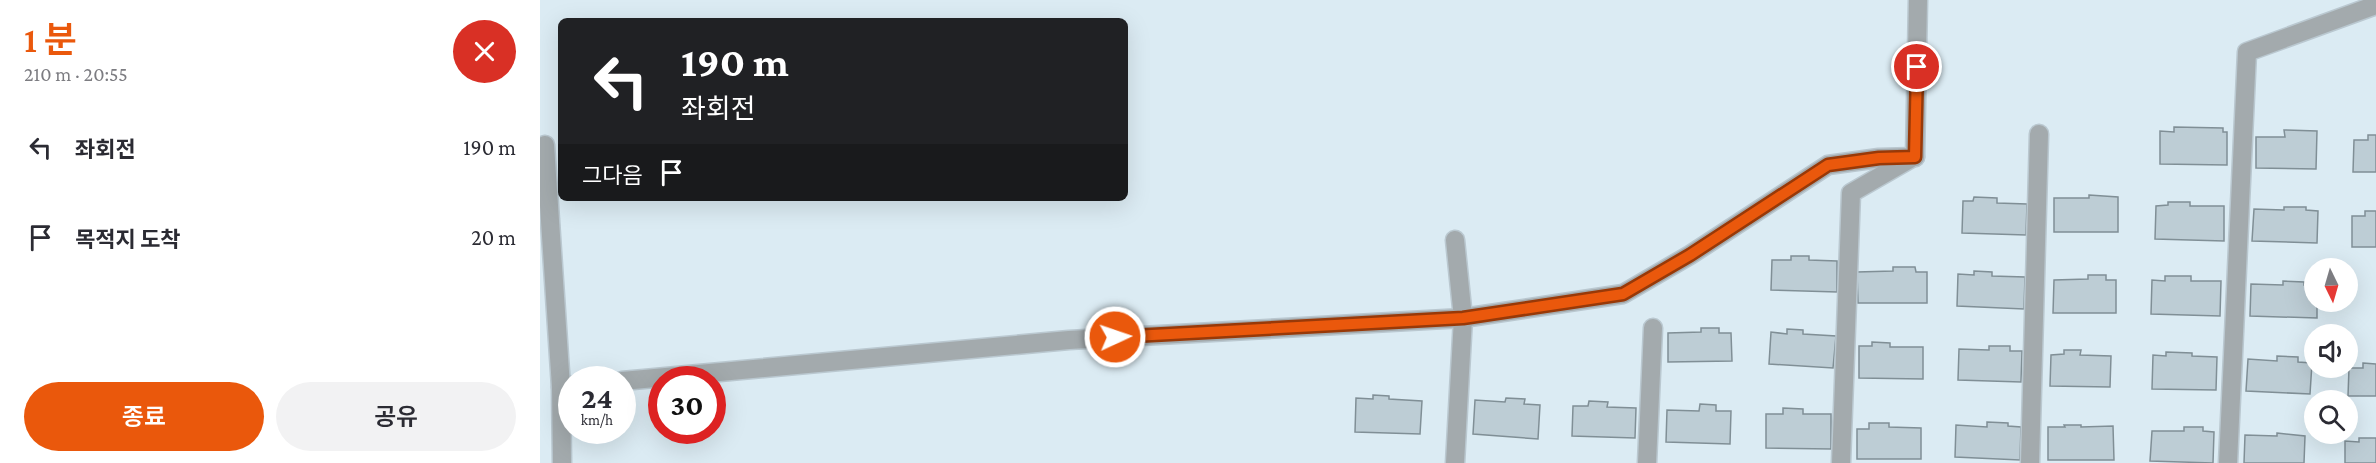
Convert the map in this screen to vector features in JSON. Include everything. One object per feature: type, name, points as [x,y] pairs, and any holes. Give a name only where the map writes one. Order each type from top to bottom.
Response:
[{"type":"street","points":[[1915,157],[1918,0]]},
{"type":"street","points":[[2228,463],[2247,52],[2376,5]]},
{"type":"street","points":[[2030,463],[2039,134]]},
{"type":"street","points":[[545,145],[564,366]]},
{"type":"street","points":[[636,380],[1069,340],[1463,318],[1623,294],[1690,255],[1828,165],[1879,158],[1915,157]]},
{"type":"street","points":[[1841,463],[1851,193],[1915,157]]},
{"type":"street","points":[[1455,240],[1463,318],[1455,463]]},
{"type":"street","points":[[1647,463],[1653,328]]},
{"type":"street","points":[[562,463],[563,444]]},
{"type":"building","points":[[2174,127],[2223,128],[2223,132],[2227,132],[2227,165],[2160,164],[2160,131],[2174,132]]},
{"type":"building","points":[[2284,130],[2317,131],[2316,169],[2256,168],[2256,137],[2285,137]]},
{"type":"building","points":[[2368,135],[2376,135],[2376,172],[2353,172],[2354,140],[2368,140]]},
{"type":"building","points":[[2089,195],[2118,197],[2118,232],[2054,232],[2054,198],[2089,198]]},
{"type":"building","points":[[1974,197],[1997,198],[1997,203],[2027,204],[2026,235],[1962,233],[1963,201],[1973,201]]},
{"type":"building","points":[[2168,202],[2190,202],[2190,206],[2224,206],[2224,241],[2155,239],[2156,206],[2168,205]]},
{"type":"building","points":[[2284,207],[2306,207],[2306,210],[2318,211],[2317,243],[2252,241],[2254,209],[2284,210]]},
{"type":"building","points":[[2365,211],[2376,211],[2376,247],[2352,247],[2352,216],[2365,216]]},
{"type":"building","points":[[1791,256],[1809,256],[1809,260],[1837,261],[1837,292],[1771,290],[1772,260],[1791,260]]},
{"type":"building","points":[[1893,267],[1915,267],[1916,272],[1927,272],[1927,303],[1858,303],[1857,272],[1893,271]]},
{"type":"building","points":[[1974,271],[1992,272],[1992,276],[2025,277],[2024,309],[1957,306],[1958,274],[1974,275]]},
{"type":"building","points":[[2088,275],[2106,275],[2106,280],[2116,280],[2116,313],[2053,313],[2054,280],[2088,279]]},
{"type":"building","points":[[2165,276],[2191,276],[2191,281],[2221,281],[2220,316],[2151,314],[2152,280],[2165,281]]},
{"type":"building","points":[[2283,281],[2304,282],[2304,312],[2317,312],[2317,318],[2250,316],[2251,284],[2283,285]]},
{"type":"building","points":[[1701,328],[1719,328],[1719,333],[1731,333],[1732,361],[1668,362],[1668,333],[1701,332]]},
{"type":"building","points":[[1787,329],[1803,330],[1803,334],[1836,336],[1833,368],[1769,364],[1771,332],[1787,334]]},
{"type":"building","points":[[1872,342],[1890,343],[1890,347],[1923,347],[1923,379],[1859,378],[1859,346],[1872,346]]},
{"type":"building","points":[[1989,346],[2010,346],[2010,351],[2022,351],[2021,382],[1958,380],[1959,349],[1989,350]]},
{"type":"building","points":[[2064,350],[2081,350],[2080,355],[2111,356],[2110,387],[2050,386],[2051,355],[2064,354]]},
{"type":"building","points":[[2166,352],[2217,357],[2216,390],[2152,389],[2153,355],[2166,356]]},
{"type":"building","points":[[2277,356],[2298,357],[2298,362],[2304,362],[2304,378],[2311,378],[2310,390],[2304,390],[2304,394],[2246,391],[2248,359],[2277,361]]},
{"type":"building","points":[[2363,363],[2376,364],[2376,396],[2358,396],[2358,390],[2348,390],[2349,378],[2358,378],[2358,368],[2363,368]]},
{"type":"building","points":[[1373,395],[1389,396],[1389,399],[1422,401],[1420,434],[1355,432],[1356,398],[1373,399]]},
{"type":"building","points":[[1506,398],[1525,399],[1524,404],[1540,405],[1538,439],[1473,434],[1475,400],[1505,402]]},
{"type":"building","points":[[1589,401],[1608,402],[1607,407],[1636,408],[1635,438],[1572,436],[1573,406],[1588,406]]},
{"type":"building","points":[[1700,404],[1716,405],[1716,411],[1731,411],[1730,444],[1666,442],[1667,410],[1699,411]]},
{"type":"building","points":[[1783,408],[1803,409],[1803,414],[1831,414],[1831,449],[1766,448],[1766,414],[1783,414]]},
{"type":"building","points":[[1987,422],[2008,423],[2008,426],[2021,427],[2020,460],[1955,457],[1956,425],[1987,427]]},
{"type":"building","points":[[1869,423],[1889,423],[1889,427],[1921,428],[1921,459],[1857,459],[1857,429],[1869,429]]},
{"type":"building","points":[[2064,425],[2113,426],[2114,460],[2048,460],[2048,427],[2065,427]]},
{"type":"building","points":[[2184,427],[2203,427],[2203,431],[2214,432],[2213,463],[2150,461],[2152,431],[2184,431]]},
{"type":"building","points":[[2277,433],[2304,436],[2304,463],[2244,463],[2245,435],[2277,436]]},
{"type":"building","points":[[2359,438],[2376,438],[2376,463],[2345,463],[2345,444],[2358,444]]},
{"type":"route","points":[[1115,337],[1463,318],[1623,294],[1690,255],[1828,165],[1879,158],[1915,157],[1917,67]]}]
